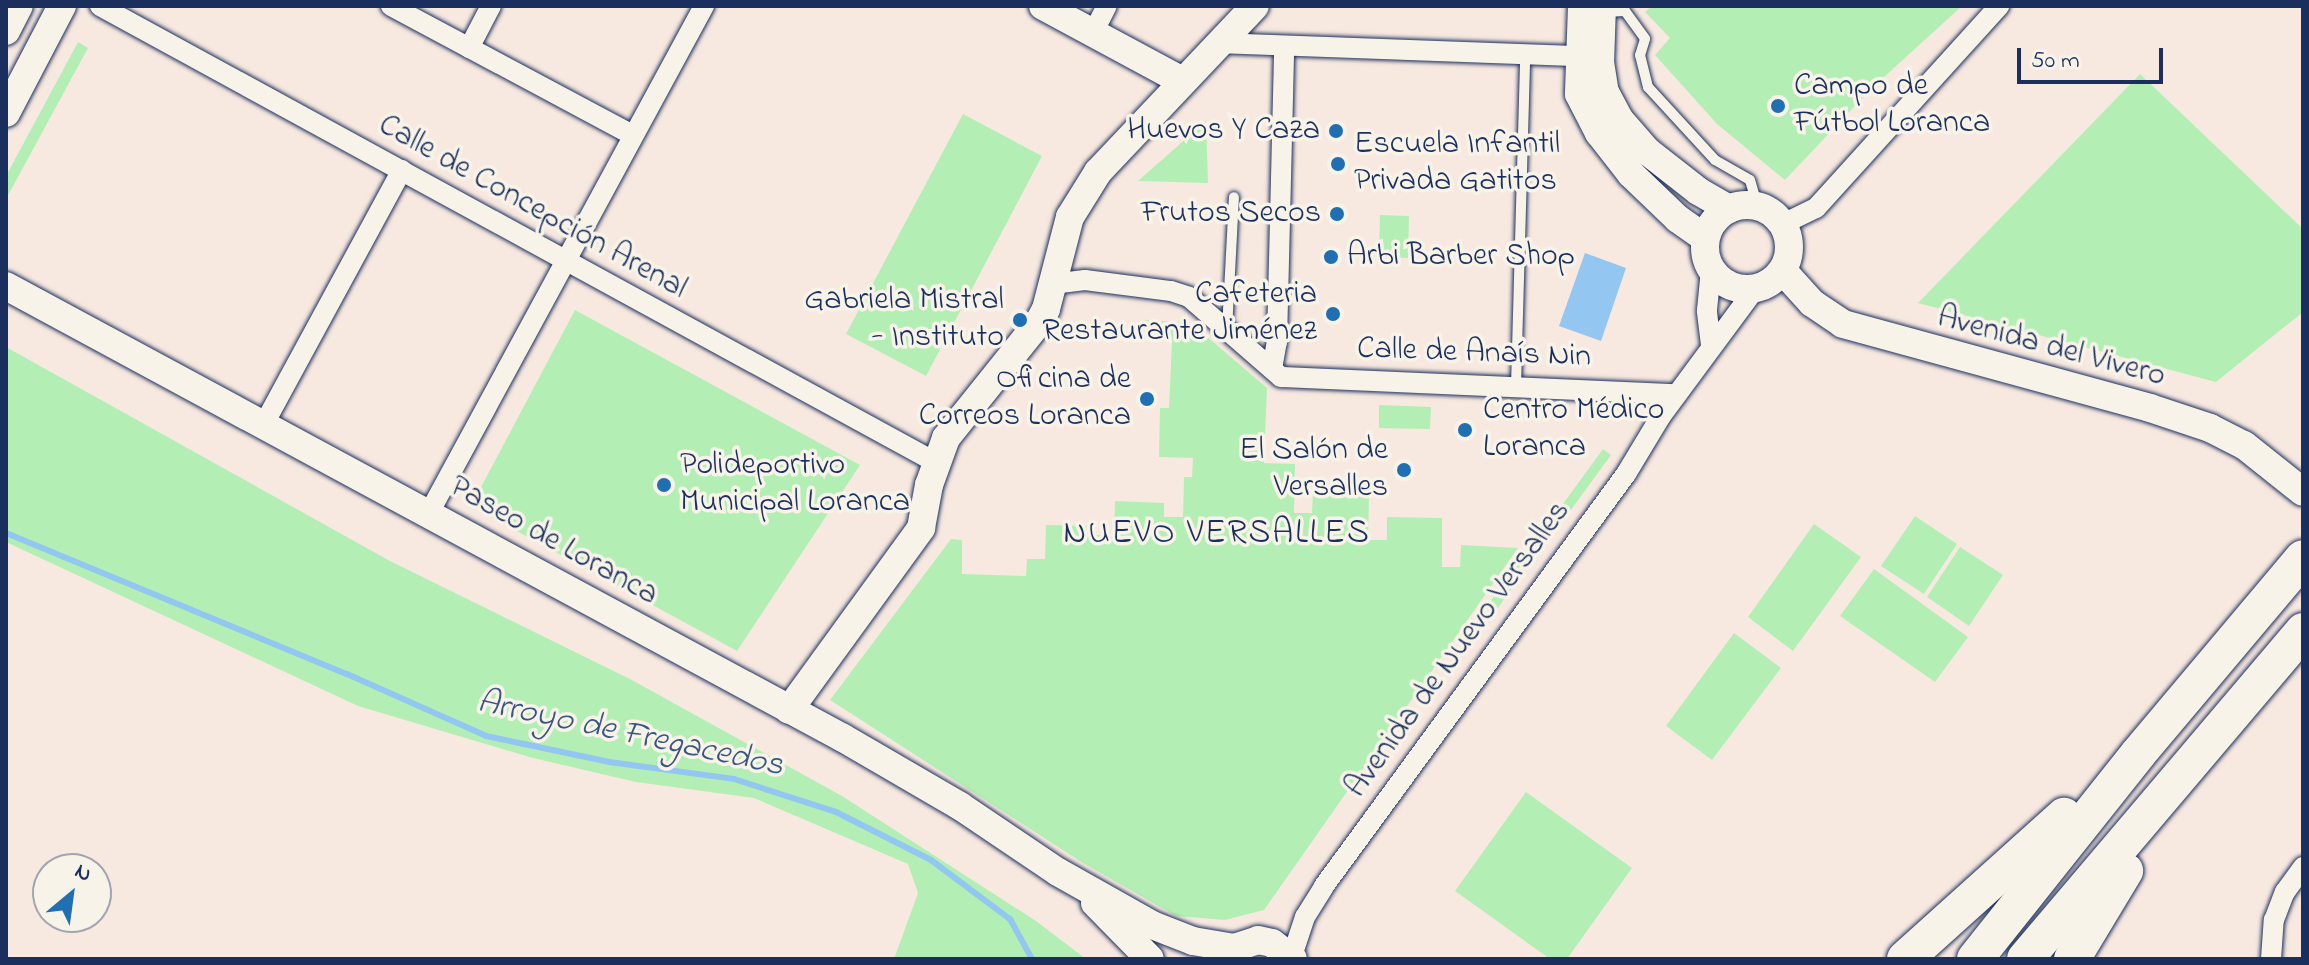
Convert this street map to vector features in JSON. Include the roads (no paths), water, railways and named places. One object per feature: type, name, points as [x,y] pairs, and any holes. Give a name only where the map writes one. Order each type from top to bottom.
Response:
[{"type":"highway","points":[[1975,959],[2138,754],[2303,558]]},
{"type":"highway","points":[[2025,959],[2303,631]]},
{"type":"highway","points":[[1905,959],[2038,842],[2120,762],[2138,754]]},
{"type":"highway","points":[[2072,959],[2113,888],[2173,802],[2179,780]]},
{"type":"street","points":[[6,31],[19,6]]},
{"type":"street","points":[[6,113],[62,6]]},
{"type":"street","name":"Calle de Concepción Arenal","points":[[100,6],[935,462]]},
{"type":"street","points":[[391,6],[633,135]]},
{"type":"street","points":[[469,48],[491,6]]},
{"type":"street","points":[[429,513],[704,6]]},
{"type":"street","points":[[1043,6],[1182,81]]},
{"type":"street","points":[[1093,33],[1107,6]]},
{"type":"street","points":[[789,710],[921,528],[935,462],[946,438],[1039,322],[1070,217],[1098,172],[1255,6]]},
{"type":"street","points":[[1783,224],[1816,208],[1999,6]]},
{"type":"street","points":[[1595,8],[1578,56],[1579,94],[1599,133],[1631,174],[1678,219],[1705,238]]},
{"type":"street","points":[[1595,8],[1605,92],[1620,120],[1647,151],[1687,183],[1743,207],[1772,212],[1783,224],[1790,240],[1789,256],[1783,271],[1771,283],[1755,289],[1731,286],[1711,270]]},
{"type":"street","points":[[1220,43],[1578,56]]},
{"type":"street","points":[[1272,369],[1277,342],[1284,47]]},
{"type":"street","points":[[264,424],[402,170]]},
{"type":"street","points":[[1711,345],[1707,310],[1711,270],[1705,255],[1705,238],[1712,222],[1743,207]]},
{"type":"street","name":"Avenida del Vivero","points":[[1783,271],[1812,303],[1843,324],[2150,408],[2210,428],[2244,445],[2302,491]]},
{"type":"street","name":"Calle de Anaís Nin","points":[[1052,284],[1085,280],[1171,291],[1189,297],[1281,377],[1677,394]]},
{"type":"street","name":"Paseo de Loranca","points":[[6,286],[789,710],[960,806],[1058,872],[1152,925],[1229,954],[1258,940],[1272,943],[1292,958]]},
{"type":"street","name":"Avenida de Nuevo Versalles","points":[[1292,958],[1305,917],[1324,886],[1626,474],[1711,345],[1755,289]]},
{"type":"street","points":[[2271,959],[2274,920],[2285,892],[2303,867]]},
{"type":"street","name":"Paseo de Loranca","points":[[1058,872],[1101,908],[1150,959]]},
{"type":"lane","points":[[1595,8],[1625,11],[1645,39],[1640,55],[1648,87],[1715,160],[1750,180],[1743,207]]},
{"type":"lane","points":[[1516,386],[1525,54]]},
{"type":"lane","points":[[1227,331],[1234,197]]},
{"type":"water","points":[[1585,253],[1626,268],[1601,341],[1559,326]]},
{"type":"waterway","name":"Arroyo de Fregacedos","points":[[6,533],[347,674],[486,736],[609,762],[734,779],[836,812],[931,860],[1010,919],[1032,959]]},
{"type":"place","name":"Campo de Fútbol Loranca","points":[[1778,106]]},
{"type":"place","name":"Huevos Y Caza","points":[[1336,131]]},
{"type":"place","name":"Escuela Infantil Privada Gatitos","points":[[1338,164]]},
{"type":"place","name":"Frutos Secos","points":[[1337,214]]},
{"type":"place","name":"Arbi Barber Shop","points":[[1331,257]]},
{"type":"place","name":"Cafeteria Restaurante Jiménez","points":[[1333,314]]},
{"type":"place","name":"Gabriela Mistral - Instituto","points":[[1020,320]]},
{"type":"place","name":"Oficina de Correos Loranca","points":[[1147,399]]},
{"type":"place","name":"Centro Médico Loranca","points":[[1465,430]]},
{"type":"place","name":"El Salón de Versalles","points":[[1404,470]]},
{"type":"place","name":"Polideportivo Municipal Loranca","points":[[664,485]]},
{"type":"district","name":"NUEVO VERSALLES","points":[[1217,535]]}]
